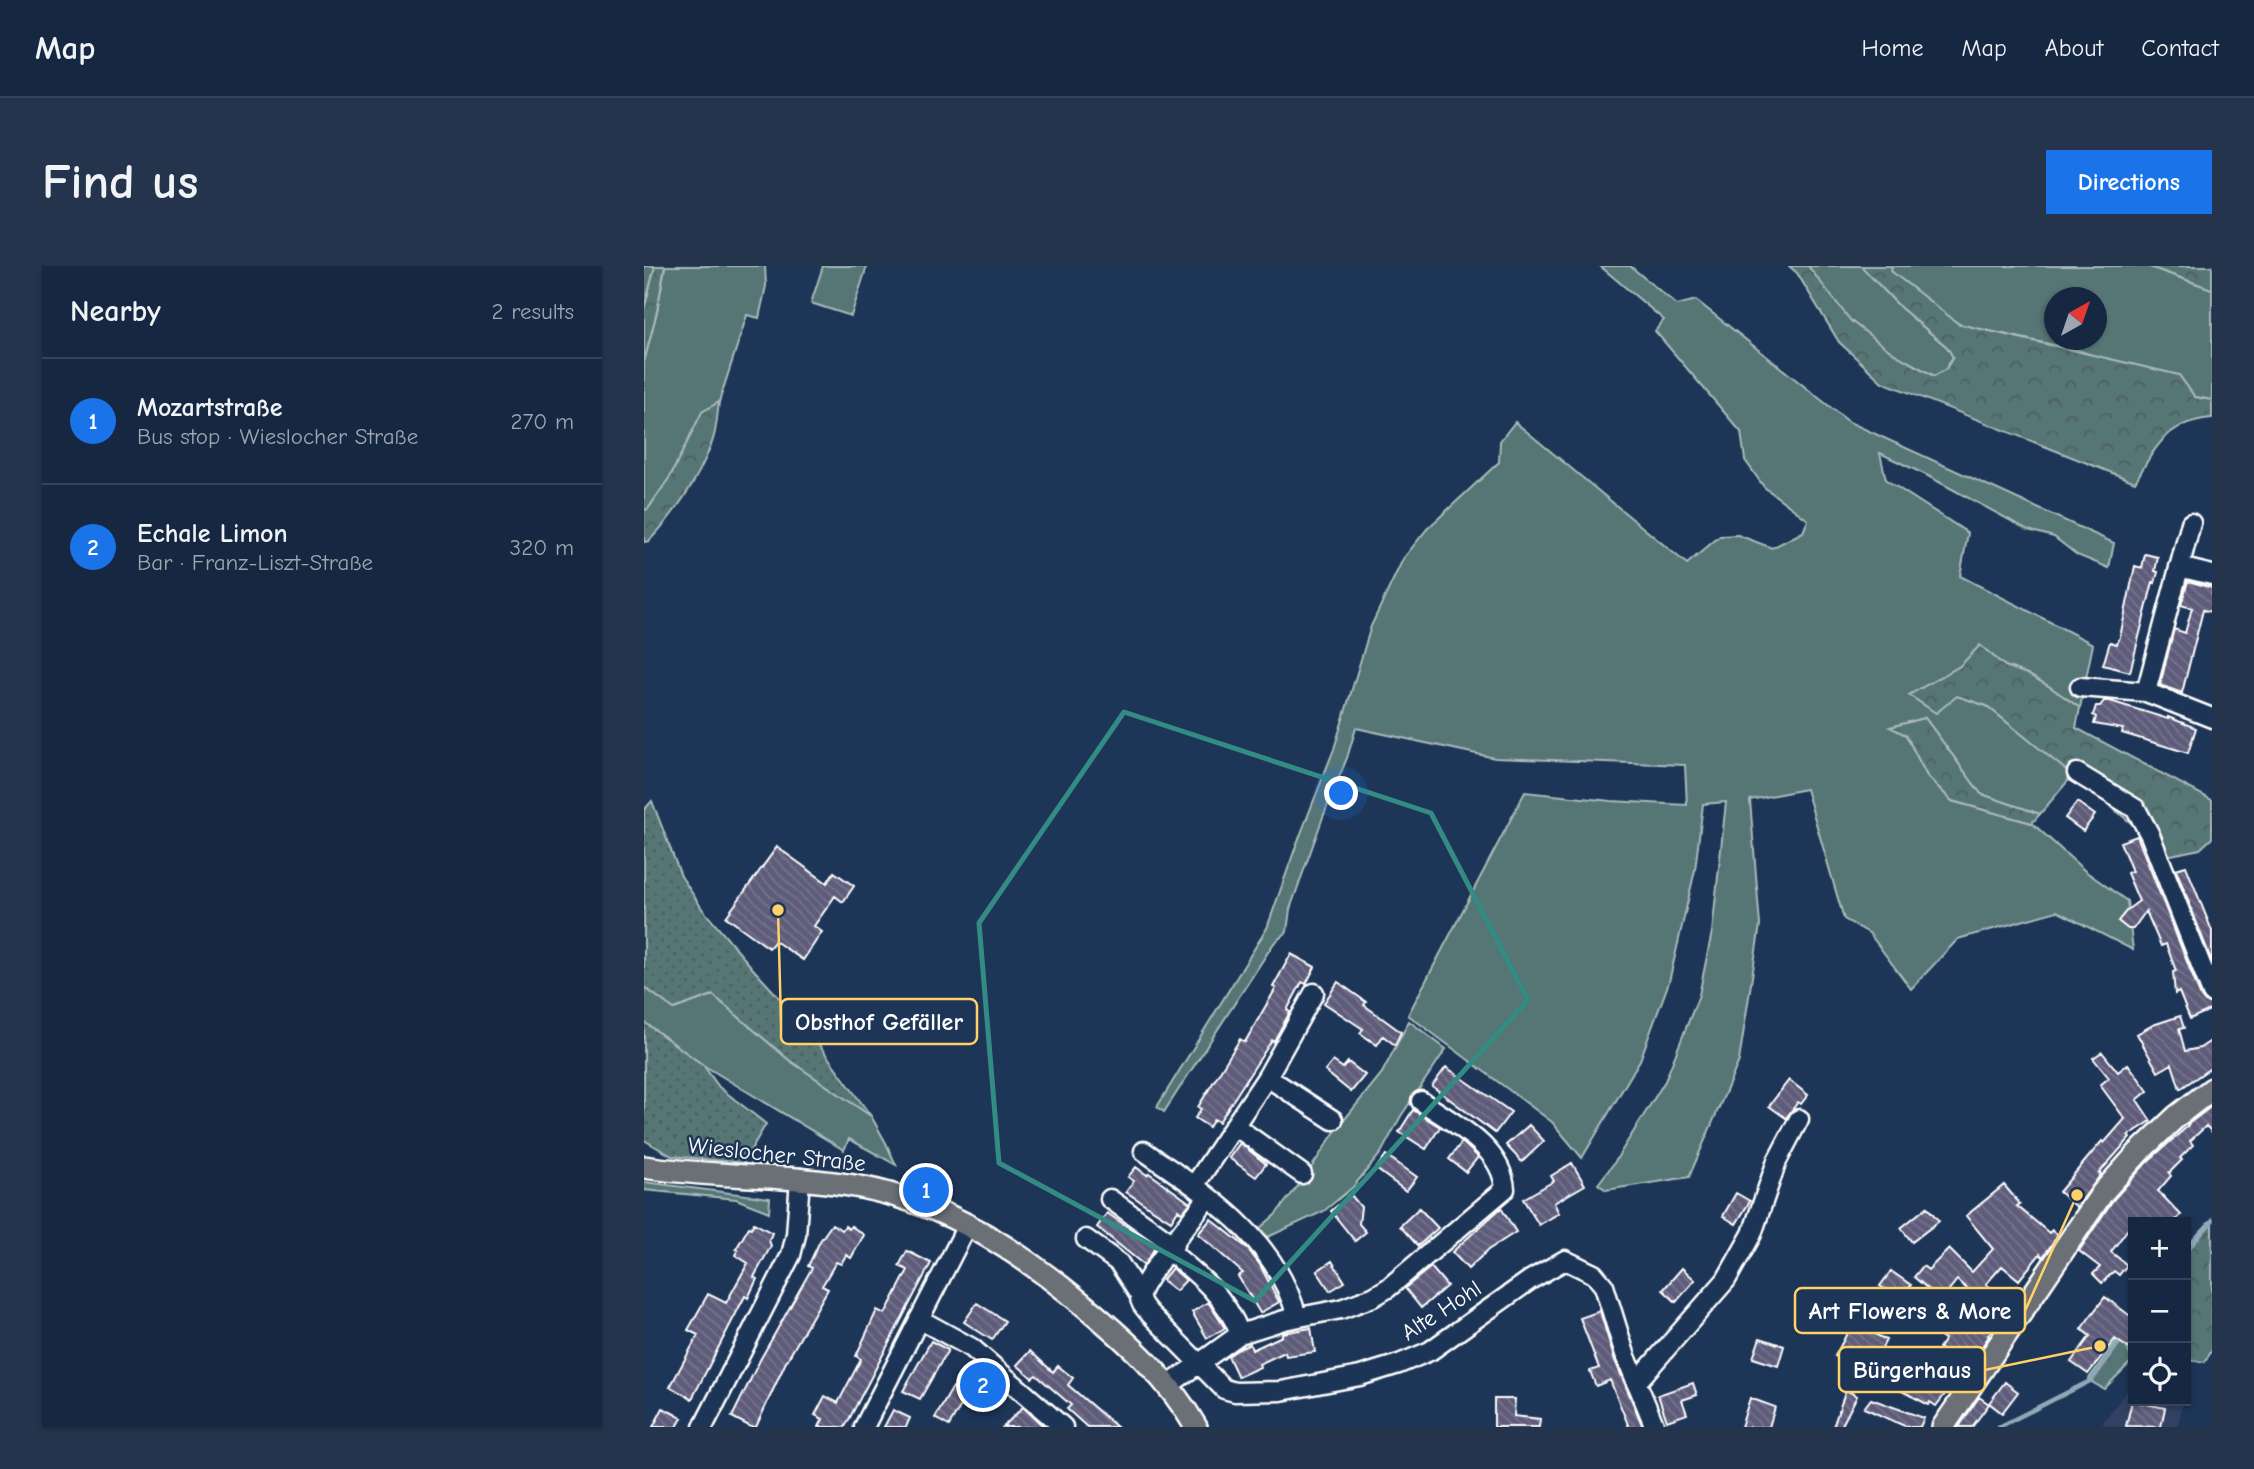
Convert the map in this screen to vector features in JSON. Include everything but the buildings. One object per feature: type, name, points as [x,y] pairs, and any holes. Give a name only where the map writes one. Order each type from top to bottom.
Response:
[{"type":"main road","points":[[1943,1427],[2103,1192],[2148,1143],[2212,1089]]},
{"type":"main road","name":"Wieslocher Straße","points":[[644,1167],[800,1178],[860,1187],[905,1197],[968,1224],[1014,1251],[1060,1285],[1145,1359],[1169,1385],[1196,1427]]},
{"type":"street","points":[[2146,692],[2191,523]]},
{"type":"street","points":[[2179,567],[2212,575]]},
{"type":"street","points":[[2080,687],[2146,692],[2212,718]]},
{"type":"street","points":[[2077,773],[2136,809],[2150,835],[2212,993]]},
{"type":"street","points":[[1194,1186],[1267,1077],[1314,993]]},
{"type":"street","points":[[1267,1077],[1333,1121]]},
{"type":"street","points":[[1169,1385],[1240,1334],[1297,1317],[1341,1309],[1373,1297],[1388,1288],[1505,1189],[1499,1165],[1484,1147],[1421,1101]]},
{"type":"street","points":[[1636,1382],[1726,1280],[1752,1234],[1777,1161],[1799,1119]]},
{"type":"street","points":[[1235,1126],[1302,1174]]},
{"type":"street","points":[[1143,1151],[1194,1186],[1256,1238],[1284,1282],[1297,1317]]},
{"type":"street","points":[[711,1425],[791,1255],[796,1235],[800,1178]]},
{"type":"street","points":[[1140,1296],[1144,1285],[1209,1198]]},
{"type":"street","points":[[1110,1199],[1171,1248],[1221,1297],[1240,1334]]},
{"type":"street","points":[[864,1427],[968,1224]]},
{"type":"street","points":[[1086,1239],[1119,1263],[1140,1296],[1142,1304],[1197,1363]]},
{"type":"street","name":"Alte Hohl","points":[[1197,1363],[1224,1389],[1235,1392],[1281,1391],[1360,1376],[1430,1351],[1530,1280],[1565,1260],[1594,1274],[1604,1286],[1636,1382],[1655,1427]]},
{"type":"street","points":[[919,1319],[972,1348],[1063,1427]]},
{"type":"highlighted area","points":[[1124,712],[1431,813],[1528,1000],[1255,1301],[999,1163],[979,923]]},
{"type":"shaded area","points":[[2128,1389],[2128,1406],[2182,1406],[2178,1427],[2109,1427],[2102,1423]]},
{"type":"green space","points":[[644,266],[655,266],[644,310]]},
{"type":"green space","points":[[655,266],[665,266],[644,362],[644,310]]},
{"type":"green space","points":[[665,266],[765,266],[766,286],[759,318],[747,315],[719,402],[702,413],[670,477],[648,509],[644,510],[644,362]]},
{"type":"green space","points":[[823,266],[867,266],[851,316],[811,303]]},
{"type":"green space","points":[[1600,266],[1630,266],[1677,305],[1696,300],[1849,422],[2114,543],[2109,568],[2077,555],[2054,537],[2028,530],[1880,453],[1886,480],[1968,533],[1960,576],[2093,644],[2080,708],[2027,674],[2005,666],[1980,646],[1960,666],[1909,695],[1957,696],[1987,706],[2073,775],[2040,814],[1981,794],[1925,718],[1891,727],[1906,735],[1927,776],[1952,801],[2032,823],[2085,871],[2127,901],[2133,950],[2057,911],[1958,939],[1911,989],[1869,933],[1844,919],[1806,789],[1750,800],[1760,925],[1739,1061],[1689,1177],[1606,1190],[1598,1184],[1665,1081],[1699,995],[1712,932],[1726,802],[1703,804],[1695,870],[1669,982],[1640,1060],[1582,1158],[1552,1122],[1408,1015],[1525,792],[1687,805],[1685,765],[1495,758],[1356,728],[1290,909],[1287,932],[1274,943],[1164,1112],[1157,1107],[1267,928],[1334,749],[1371,626],[1403,559],[1427,529],[1499,462],[1500,441],[1515,422],[1687,564],[1720,536],[1738,535],[1772,548],[1803,532],[1808,520],[1764,487],[1745,460],[1741,432],[1655,331],[1664,320]]},
{"type":"green space","points":[[1789,266],[1808,266],[1851,321],[1893,353],[1934,376],[1946,369],[1953,357],[1947,347],[1901,308],[1861,266],[1892,266],[1891,271],[1959,324],[2044,344],[2044,350],[2071,350],[2179,375],[2195,397],[2212,400],[2212,418],[2184,425],[2164,438],[2135,482],[1882,382],[1839,342],[1797,273]]},
{"type":"green space","points":[[1808,266],[1861,266],[1901,308],[1947,347],[1953,357],[1946,369],[1935,376],[1871,338],[1840,309]]},
{"type":"green space","points":[[1892,266],[2147,266],[2212,289],[2212,400],[2195,397],[2076,350],[2107,350],[2107,287],[2044,287],[2044,343],[1958,324],[1890,271]]},
{"type":"green space","points":[[2147,266],[2212,266],[2212,289]]},
{"type":"green space","points":[[719,402],[714,435],[706,458],[667,520],[649,541],[644,542],[644,510],[648,509],[670,477],[702,412]]},
{"type":"green space","points":[[1980,645],[2005,666],[2027,674],[2080,708],[2076,728],[2212,800],[2212,838],[2200,849],[2156,858],[2142,832],[1987,706],[1957,696],[1936,713],[1909,695],[1960,666]]},
{"type":"green space","points":[[1925,718],[1981,794],[2040,814],[2032,823],[1952,801],[1927,776],[1906,735],[1890,727]]},
{"type":"green space","points":[[652,801],[681,876],[703,910],[806,1027],[871,1116],[789,1060],[713,995],[674,1009],[644,987],[644,810]]},
{"type":"green space","points":[[644,987],[674,1009],[713,995],[789,1060],[871,1116],[896,1165],[849,1139],[844,1150],[703,1065],[644,1022]]},
{"type":"green space","points":[[1409,1021],[1446,1049],[1401,1116],[1381,1153],[1353,1187],[1324,1211],[1268,1237],[1260,1228],[1275,1215],[1305,1177],[1336,1130],[1382,1073]]},
{"type":"green space","points":[[644,1022],[703,1065],[719,1087],[766,1124],[743,1163],[672,1156],[644,1140]]},
{"type":"green space","points":[[644,1182],[770,1198],[769,1212],[736,1199],[644,1190]]},
{"type":"green space","points":[[2212,1219],[2212,1350],[2205,1362],[2191,1361],[2191,1242]]},
{"type":"green space","points":[[2128,1324],[2128,1365],[2104,1389],[2088,1380]]},
{"type":"waterway","points":[[2191,1245],[2212,1221]]},
{"type":"waterway","points":[[1999,1427],[2092,1380],[2121,1340]]},
{"type":"place","name":"Obsthof Gefäller","points":[[778,910]]},
{"type":"place","name":"Mozartstraße","points":[[926,1190]]},
{"type":"place","name":"Art Flowers & More","points":[[2077,1195]]},
{"type":"place","name":"Bürgerhaus","points":[[2100,1346]]},
{"type":"place","name":"Echale Limon","points":[[983,1385]]}]
